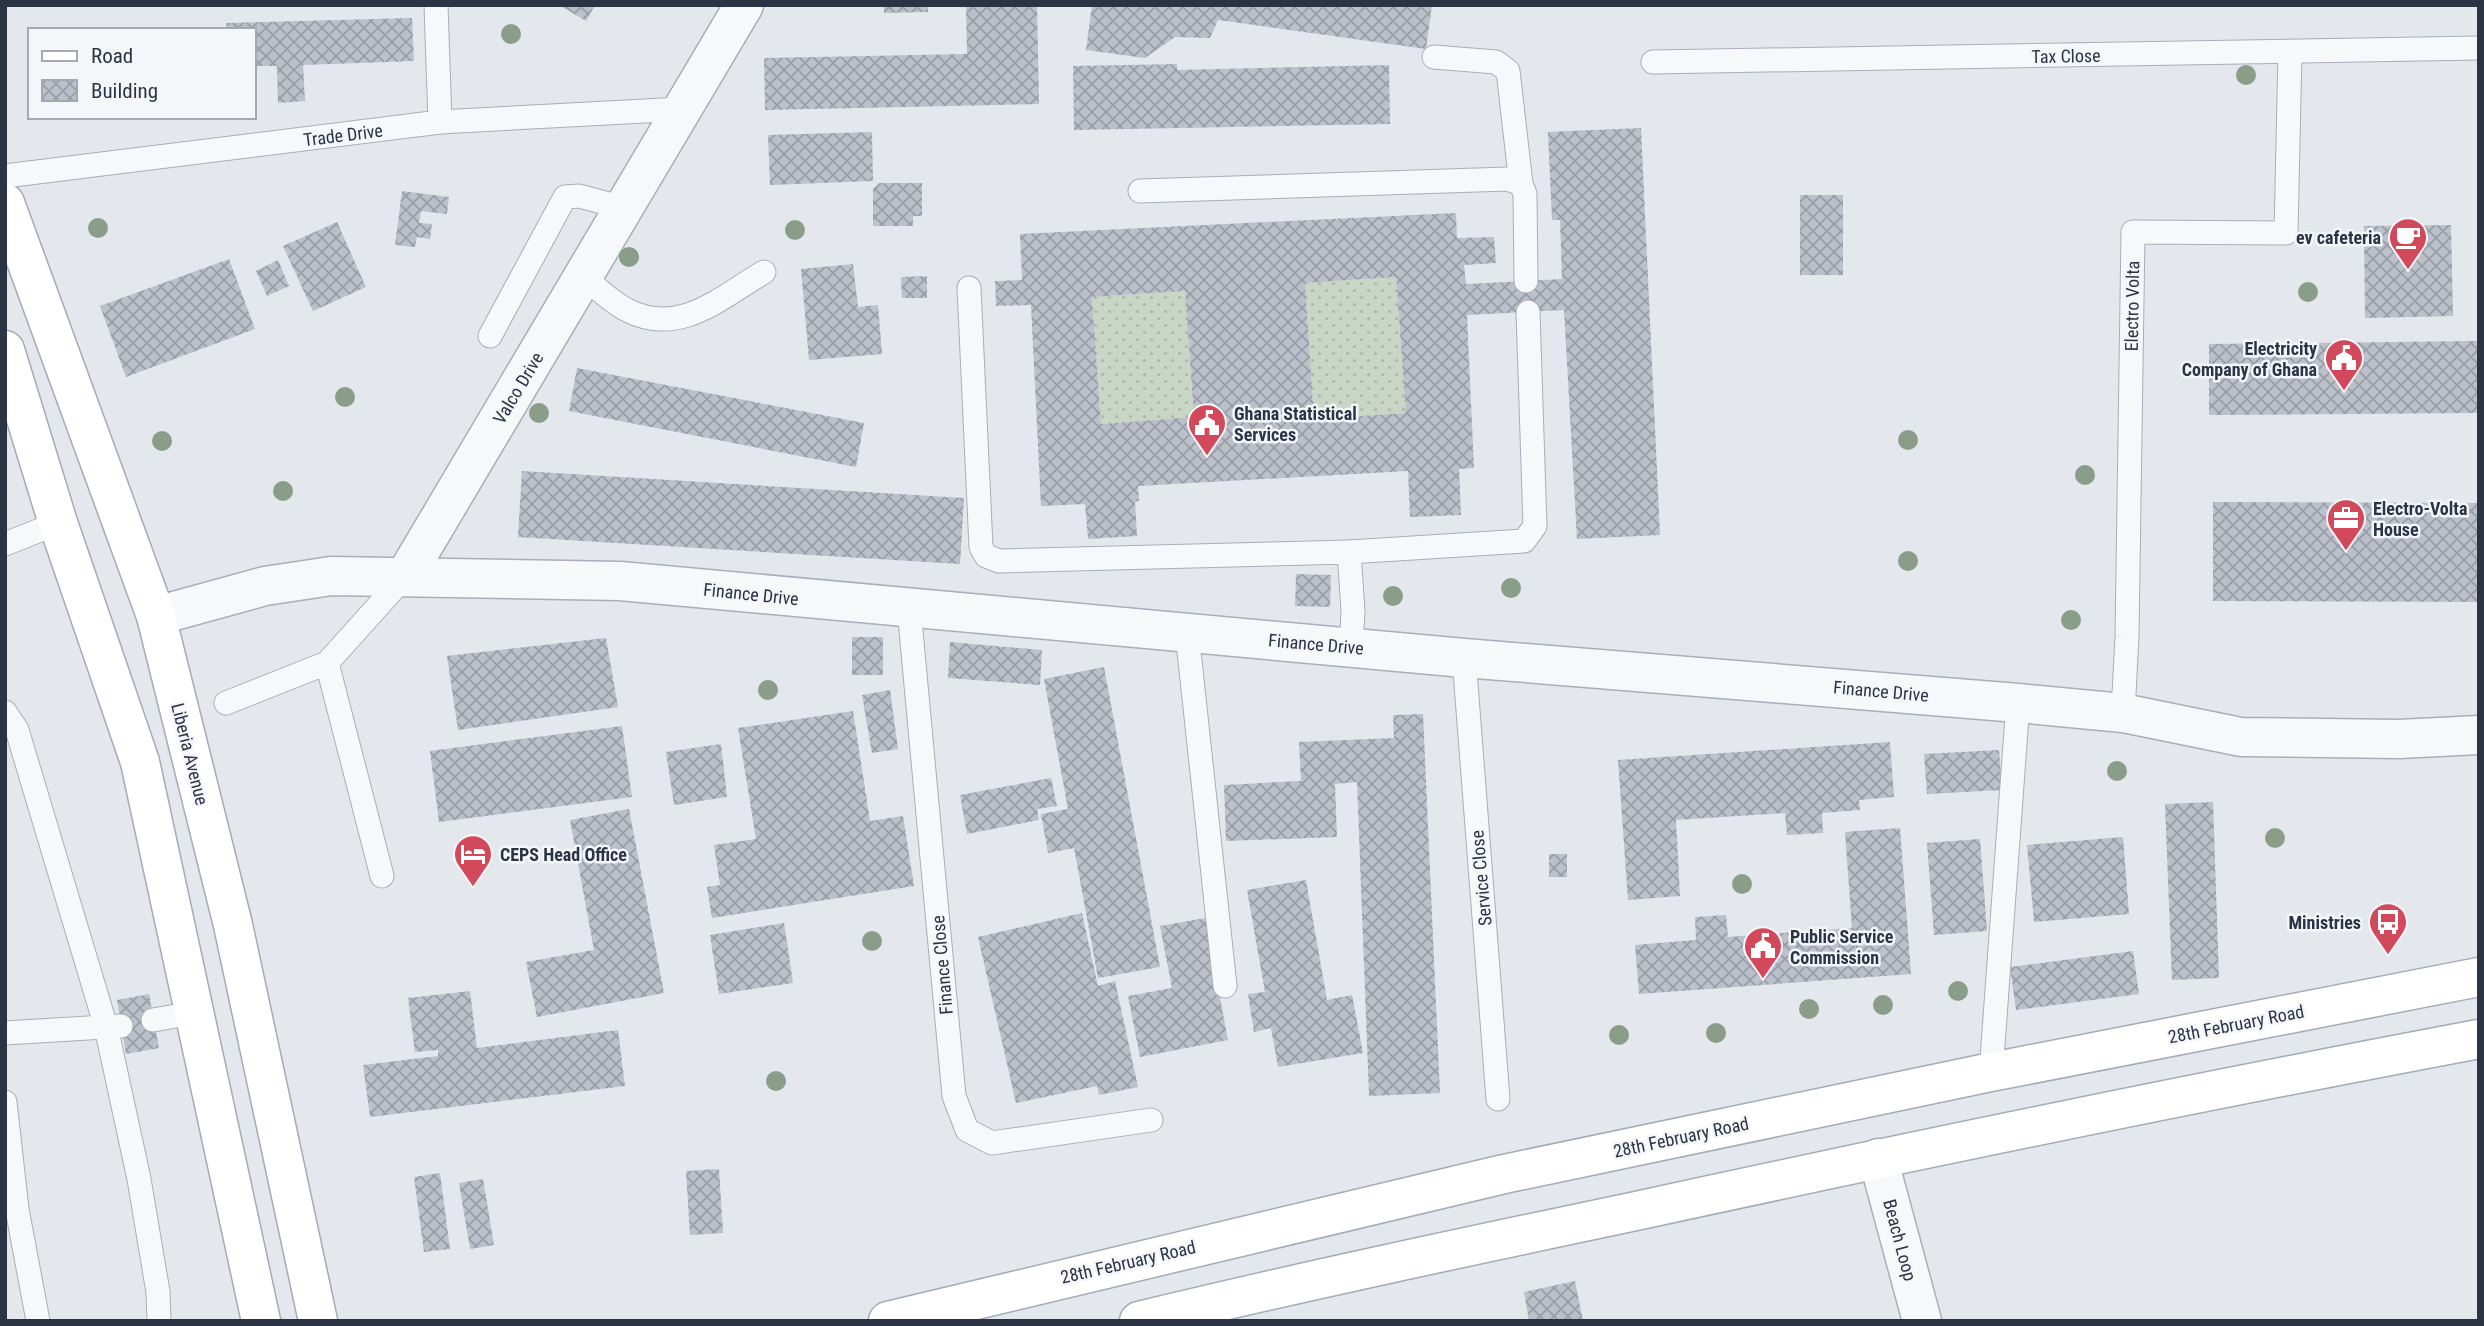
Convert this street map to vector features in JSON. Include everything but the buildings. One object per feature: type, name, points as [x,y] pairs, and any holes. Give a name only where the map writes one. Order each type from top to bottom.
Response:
[{"type":"main road","name":"Liberia Avenue","points":[[5,203],[156,616],[233,925],[318,1321]]},
{"type":"main road","points":[[5,350],[58,523],[140,762],[261,1321]]},
{"type":"main road","name":"28th February Road","points":[[888,1321],[1504,1174],[1991,1072],[2479,977]]},
{"type":"main road","points":[[1139,1321],[1250,1294],[1878,1158],[2215,1088],[2479,1040]]},
{"type":"street","name":"Valco Drive","points":[[406,575],[744,5]]},
{"type":"street","name":"Finance Drive","points":[[156,616],[288,582],[331,576],[406,575],[620,582],[1464,658],[2123,713],[2241,737],[2399,739],[2479,735]]},
{"type":"street","name":"Beach Loop","points":[[1878,1158],[1922,1321]]},
{"type":"lane","points":[[436,5],[440,122]]},
{"type":"lane","name":"Tax Close","points":[[1653,62],[2479,48]]},
{"type":"lane","name":"Electro Volta","points":[[2123,713],[2133,232],[2286,233],[2290,52]]},
{"type":"lane","points":[[1434,57],[1496,62],[1508,71],[1521,184],[1525,194],[1526,281]]},
{"type":"lane","name":"Trade Drive","points":[[5,176],[440,122],[682,109]]},
{"type":"lane","points":[[1140,191],[1508,179],[1521,184]]},
{"type":"lane","points":[[490,336],[565,197],[579,197],[624,208]]},
{"type":"lane","points":[[584,277],[626,310],[658,320],[686,318],[764,272]]},
{"type":"lane","points":[[969,288],[981,547],[986,556],[999,561],[1349,552],[1524,541],[1535,526],[1528,312]]},
{"type":"lane","points":[[5,544],[58,523]]},
{"type":"lane","points":[[1349,552],[1353,611],[1351,647]]},
{"type":"lane","name":"Valco Drive","points":[[226,703],[327,663],[406,575]]},
{"type":"lane","name":"Finance Close","points":[[909,609],[954,1096],[967,1130],[992,1143],[1151,1120]]},
{"type":"lane","points":[[1187,632],[1225,986]]},
{"type":"lane","name":"Service Close","points":[[1464,658],[1498,1098]]},
{"type":"lane","points":[[327,663],[383,876]]},
{"type":"lane","points":[[1991,1072],[2018,703]]},
{"type":"lane","points":[[5,712],[17,730],[114,1027],[158,1292],[159,1321]]},
{"type":"lane","points":[[153,1020],[193,1013]]},
{"type":"lane","points":[[5,1033],[114,1027]]},
{"type":"lane","points":[[5,1102],[17,1209],[38,1321]]},
{"type":"green space","points":[[1396,277],[1406,413],[1314,419],[1305,283]]},
{"type":"green space","points":[[1185,291],[1194,417],[1101,424],[1092,297]]},
{"type":"place","name":"ev cafeteria","points":[[2408,271]]},
{"type":"place","name":"Electricity Company of Ghana","points":[[2344,392]]},
{"type":"place","name":"Ghana Statistical Services","points":[[1207,457]]},
{"type":"place","name":"Electro-Volta House","points":[[2346,552]]},
{"type":"place","name":"CEPS Head Office","points":[[473,888]]},
{"type":"place","name":"Ministries","points":[[2388,956]]},
{"type":"place","name":"Public Service Commission","points":[[1763,980]]}]
